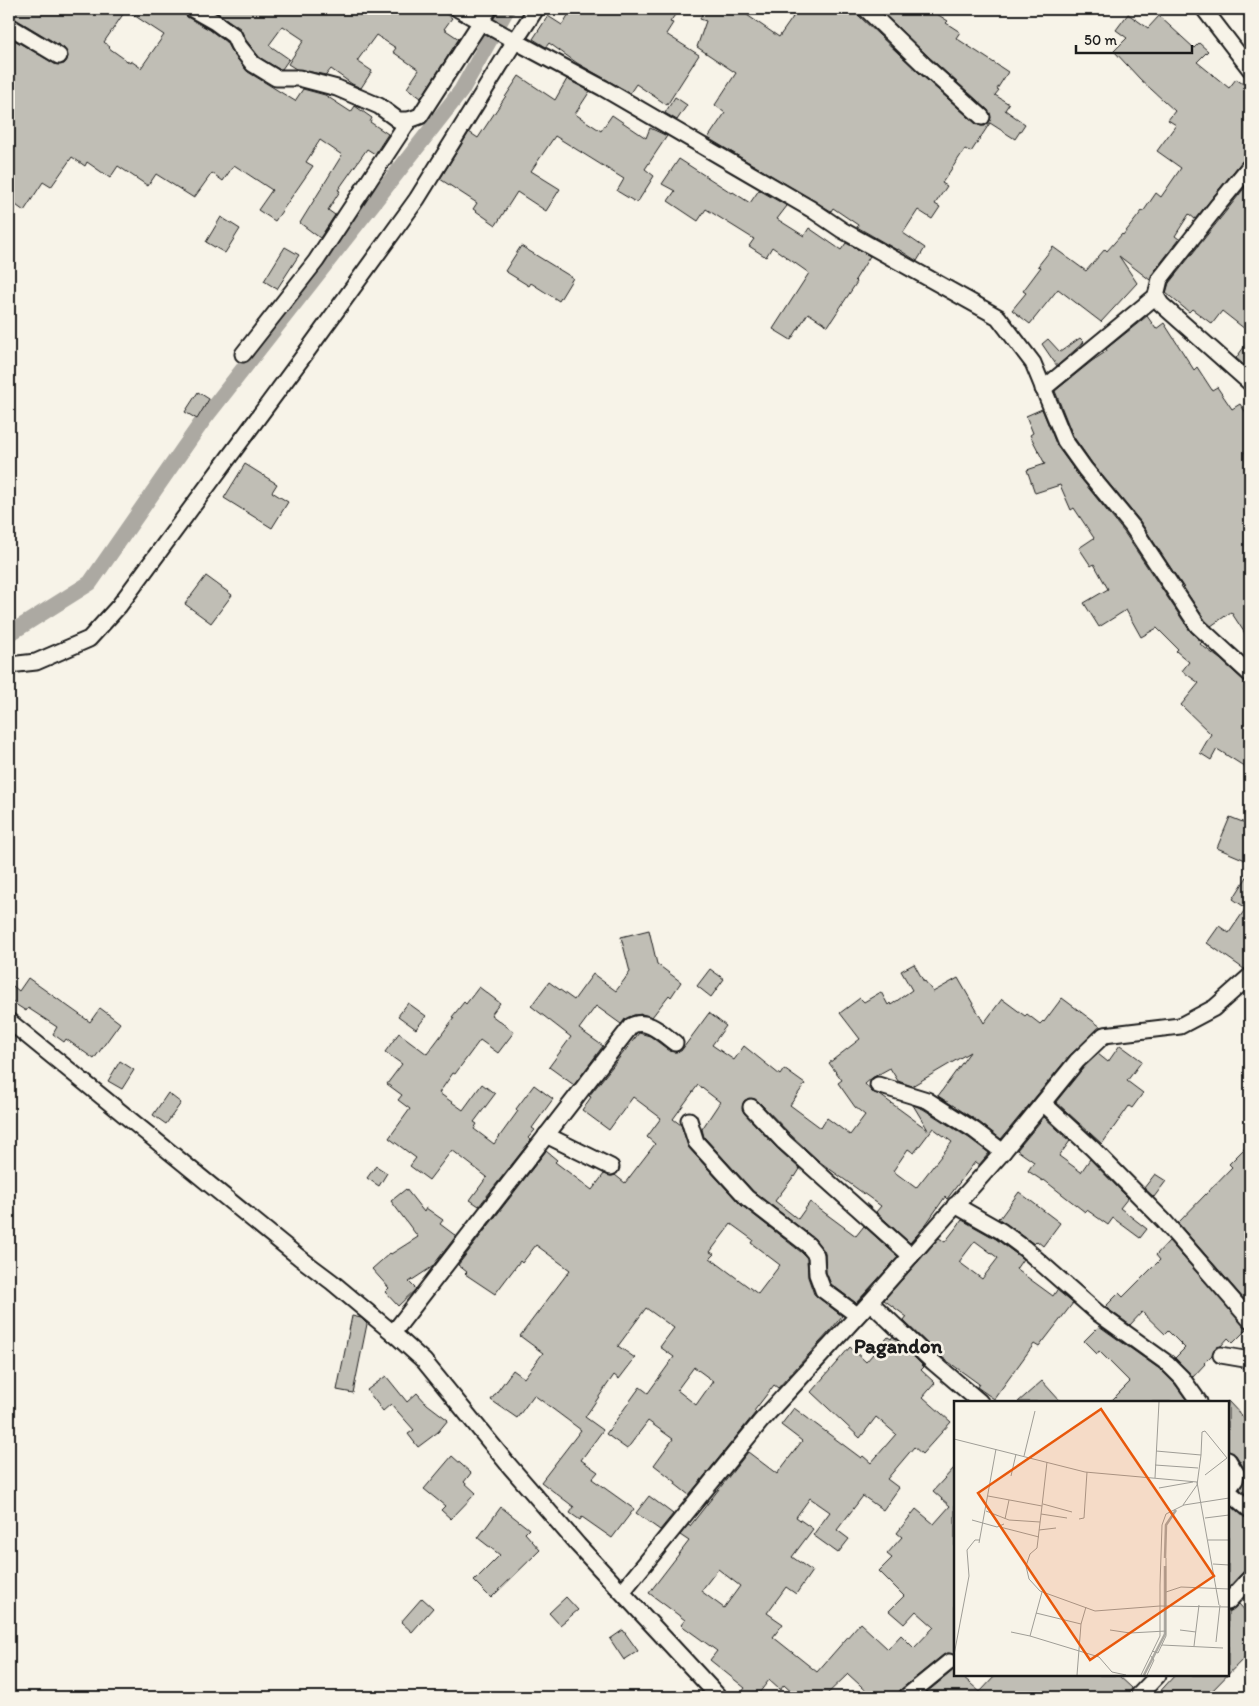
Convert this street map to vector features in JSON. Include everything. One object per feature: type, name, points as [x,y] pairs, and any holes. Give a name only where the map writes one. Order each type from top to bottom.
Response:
[{"type":"street","points":[[192,9],[215,22],[234,36],[238,45],[253,64],[276,78],[299,78],[337,88],[379,106],[398,120],[409,120],[420,116],[484,24],[489,9]]},
{"type":"street","points":[[458,9],[611,92],[811,209],[842,230],[998,317],[1033,363],[1066,441],[1085,469],[1132,526],[1198,626],[1250,674]]},
{"type":"street","points":[[9,665],[36,662],[89,639],[119,606],[417,199],[512,39],[536,9]]},
{"type":"street","points":[[866,9],[982,117]]},
{"type":"street","points":[[1204,9],[1250,69]]},
{"type":"street","points":[[9,26],[58,56]]},
{"type":"street","points":[[243,354],[316,262],[409,120]]},
{"type":"street","points":[[1043,389],[1156,296],[1160,278],[1250,166]]},
{"type":"street","points":[[1156,296],[1161,304],[1250,383]]},
{"type":"street","points":[[622,1592],[761,1421],[1003,1152],[1077,1061],[1104,1035],[1180,1026],[1214,1008],[1250,976]]},
{"type":"street","points":[[9,1020],[300,1258],[332,1282],[424,1361],[514,1471],[578,1545],[717,1695]]},
{"type":"street","points":[[393,1333],[631,1026],[635,1023],[644,1023],[675,1043]]},
{"type":"street","points":[[878,1085],[927,1100],[968,1126],[1003,1152]]},
{"type":"street","points":[[1042,1103],[1093,1149],[1164,1221],[1250,1320]]},
{"type":"street","points":[[751,1106],[784,1142],[910,1256]]},
{"type":"street","points":[[689,1120],[696,1142],[747,1198],[808,1245],[816,1255],[817,1274],[823,1290],[857,1315]]},
{"type":"street","points":[[546,1135],[611,1167]]},
{"type":"street","points":[[955,1205],[1001,1231],[1024,1248],[1099,1314],[1167,1363],[1182,1378],[1192,1399]]},
{"type":"street","points":[[870,1302],[933,1362],[979,1401]]},
{"type":"street","points":[[1221,1355],[1250,1360]]},
{"type":"street","points":[[1229,1462],[1236,1473],[1235,1480],[1230,1486],[1230,1493],[1250,1510]]},
{"type":"street","points":[[1229,1601],[1250,1578]]},
{"type":"street","points":[[906,1697],[948,1662]]},
{"type":"street","points":[[1137,1697],[1157,1676]]},
{"type":"building","points":[[9,9],[183,9],[187,17],[226,42],[248,72],[295,101],[303,89],[325,95],[351,112],[355,106],[372,118],[370,122],[388,134],[375,154],[367,149],[338,190],[340,191],[328,210],[335,215],[320,238],[300,223],[342,155],[320,140],[306,162],[313,166],[275,221],[258,210],[272,190],[234,165],[223,181],[212,173],[194,198],[156,174],[148,186],[118,166],[110,178],[87,162],[85,166],[72,157],[51,187],[43,182],[24,211],[9,200],[9,37],[55,64],[64,64],[68,56],[64,48],[14,18],[9,17]],"holes":[[[126,10],[164,35],[141,68],[131,61],[130,63],[109,48],[104,42]]]},
{"type":"building","points":[[211,9],[439,9],[452,18],[444,29],[459,39],[421,98],[407,88],[419,70],[393,52],[396,48],[376,35],[357,61],[372,71],[361,88],[331,69],[326,75],[296,69],[288,64],[304,40],[283,26],[269,45],[289,59],[282,69],[279,69],[259,57],[246,40],[240,28]]},
{"type":"building","points":[[572,9],[679,9],[670,22],[673,23],[666,34],[699,55],[667,105],[636,84],[630,93],[577,63],[549,43],[546,47],[533,39],[548,16],[562,25]]},
{"type":"building","points":[[704,9],[749,9],[747,15],[779,37],[793,17],[782,9],[857,9],[859,16],[918,72],[976,124],[985,126],[991,118],[988,110],[879,9],[929,9],[948,21],[946,23],[960,32],[956,38],[1008,72],[995,95],[1009,104],[1005,110],[1025,124],[1015,139],[990,123],[971,152],[965,149],[942,183],[947,186],[935,204],[940,207],[932,219],[918,210],[903,233],[925,248],[917,261],[857,227],[858,225],[833,208],[831,211],[708,138],[725,113],[715,105],[736,73],[697,47],[706,21],[700,19]]},
{"type":"building","points":[[1128,14],[1148,28],[1159,16],[1194,48],[1199,43],[1208,51],[1197,62],[1229,88],[1236,79],[1250,89],[1250,155],[1243,160],[1195,219],[1189,214],[1175,236],[1179,239],[1153,273],[1150,280],[1119,256],[1137,283],[1101,322],[1058,289],[1030,324],[1012,310],[1026,293],[1023,291],[1041,267],[1038,266],[1053,247],[1086,271],[1105,249],[1107,251],[1123,235],[1143,212],[1156,193],[1161,197],[1181,168],[1157,151],[1176,125],[1168,120],[1175,111],[1140,79],[1114,51],[1127,38],[1116,30]]},
{"type":"building","points":[[519,76],[555,100],[567,79],[590,91],[575,114],[601,131],[612,115],[646,138],[650,128],[667,136],[645,169],[654,176],[637,203],[617,191],[624,179],[555,136],[531,171],[560,189],[546,211],[517,192],[496,225],[473,209],[477,203],[440,179],[469,132],[478,138]]},
{"type":"building","points":[[675,97],[687,105],[677,120],[665,113]]},
{"type":"building","points":[[679,159],[750,203],[759,190],[787,206],[777,219],[804,236],[809,228],[841,250],[846,243],[870,256],[855,280],[857,282],[828,326],[808,313],[791,340],[773,329],[809,273],[772,247],[766,257],[749,246],[754,239],[706,209],[698,221],[668,201],[675,191],[662,184]]},
{"type":"building","points":[[1250,181],[1250,333],[1222,311],[1212,324],[1192,309],[1189,312],[1166,293],[1169,283]]},
{"type":"building","points":[[221,217],[240,229],[225,253],[206,242]]},
{"type":"building","points":[[521,246],[573,278],[559,301],[531,283],[529,286],[505,271]]},
{"type":"building","points":[[285,247],[299,255],[277,289],[264,281]]},
{"type":"building","points":[[1147,316],[1156,329],[1164,323],[1194,370],[1197,367],[1212,390],[1217,387],[1232,409],[1240,404],[1250,418],[1250,448],[1245,452],[1250,460],[1250,558],[1245,561],[1250,569],[1250,641],[1231,612],[1211,626],[1205,620],[1140,521],[1092,463],[1073,436],[1055,391],[1107,351],[1106,349]]},
{"type":"building","points":[[1080,338],[1084,342],[1057,366],[1042,344],[1048,339],[1060,352]]},
{"type":"building","points":[[1250,339],[1250,370],[1236,358]]},
{"type":"building","points":[[198,392],[209,399],[197,419],[185,412]]},
{"type":"building","points":[[1042,409],[1057,446],[1124,532],[1190,631],[1202,642],[1200,644],[1244,681],[1250,683],[1250,770],[1217,749],[1211,760],[1200,753],[1211,734],[1181,705],[1199,683],[1182,671],[1189,662],[1176,651],[1178,649],[1157,628],[1141,637],[1126,610],[1099,627],[1084,603],[1108,589],[1094,564],[1091,566],[1079,548],[1094,538],[1074,508],[1071,510],[1060,485],[1035,493],[1027,470],[1045,464],[1030,435],[1033,433],[1026,416]]},
{"type":"building","points":[[245,464],[277,484],[272,492],[288,502],[272,528],[224,498]]},
{"type":"building","points":[[206,576],[232,595],[211,623],[185,604]]},
{"type":"building","points":[[1230,817],[1250,825],[1250,862],[1217,848]]},
{"type":"building","points":[[1250,872],[1250,967],[1244,969],[1207,943],[1219,926],[1229,933],[1246,908],[1233,899]]},
{"type":"building","points":[[649,930],[657,964],[681,982],[671,997],[669,995],[652,1017],[642,1014],[634,1015],[627,1018],[621,1024],[596,1006],[579,1029],[603,1046],[574,1085],[549,1067],[571,1037],[531,1006],[549,982],[574,1000],[593,974],[616,991],[630,972],[621,937]]},
{"type":"building","points":[[914,964],[924,982],[933,992],[958,978],[984,1023],[1002,999],[1025,1016],[1027,1014],[1040,1024],[1044,1022],[1062,998],[1101,1027],[1070,1055],[1001,1139],[979,1122],[938,1096],[970,1052],[912,1086],[898,1081],[890,1068],[865,1084],[872,1092],[880,1095],[928,1130],[913,1105],[923,1109],[969,1138],[989,1153],[979,1165],[975,1162],[910,1243],[876,1212],[881,1206],[820,1162],[758,1101],[749,1098],[744,1101],[742,1109],[744,1113],[800,1169],[775,1201],[798,1219],[810,1202],[856,1236],[864,1226],[898,1257],[856,1303],[831,1284],[826,1272],[825,1254],[815,1239],[753,1191],[704,1137],[702,1129],[720,1102],[698,1085],[673,1119],[681,1125],[689,1148],[741,1205],[807,1258],[808,1277],[814,1294],[842,1316],[778,1388],[774,1385],[754,1411],[756,1412],[689,1495],[654,1465],[673,1439],[648,1421],[627,1449],[606,1434],[640,1387],[648,1393],[674,1357],[660,1347],[674,1328],[646,1308],[618,1346],[635,1358],[619,1379],[614,1375],[585,1417],[603,1430],[581,1460],[598,1472],[592,1479],[634,1509],[612,1538],[582,1517],[580,1520],[570,1513],[574,1507],[541,1482],[581,1430],[534,1395],[517,1418],[491,1400],[513,1370],[524,1378],[543,1353],[520,1336],[570,1270],[536,1245],[522,1263],[520,1261],[495,1294],[465,1274],[467,1272],[458,1265],[546,1151],[557,1160],[555,1162],[592,1190],[604,1174],[615,1175],[625,1183],[655,1144],[647,1137],[661,1118],[633,1097],[609,1130],[582,1110],[591,1097],[589,1096],[639,1033],[650,1036],[670,1051],[681,1051],[709,1013],[726,1026],[712,1045],[734,1060],[744,1046],[780,1075],[784,1069],[805,1084],[790,1105],[821,1128],[827,1118],[850,1135],[865,1115],[855,1107],[838,1083],[842,1080],[829,1063],[860,1039],[840,1013],[860,998],[864,1002],[881,992],[888,1005],[890,1003],[891,1005],[912,990],[901,971]],"holes":[[[933,1128],[952,1142],[916,1188],[893,1171],[908,1149],[914,1153]],[[731,1224],[753,1240],[751,1243],[780,1265],[758,1294],[710,1258],[714,1254],[710,1252]],[[694,1367],[713,1381],[696,1405],[677,1390]]]},
{"type":"building","points":[[710,969],[724,979],[711,997],[697,986]]},
{"type":"building","points":[[28,978],[90,1022],[100,1008],[120,1023],[94,1059],[66,1039],[64,1042],[53,1034],[57,1027],[28,1008],[26,1011],[9,1000],[9,983],[19,991]]},
{"type":"building","points":[[479,987],[500,1003],[491,1015],[514,1032],[498,1053],[480,1040],[439,1093],[463,1110],[482,1084],[495,1094],[474,1122],[477,1124],[474,1129],[494,1144],[534,1085],[553,1099],[532,1128],[535,1130],[528,1138],[531,1140],[479,1206],[470,1200],[487,1177],[452,1150],[429,1180],[410,1166],[416,1158],[389,1138],[410,1109],[398,1100],[402,1095],[387,1084],[402,1064],[385,1052],[399,1033],[427,1054],[454,1018],[452,1017],[464,1002],[466,1004]]},
{"type":"building","points":[[408,1003],[426,1016],[416,1029],[398,1016]]},
{"type":"building","points":[[1120,1045],[1142,1061],[1127,1081],[1143,1093],[1132,1108],[1129,1106],[1102,1144],[1056,1102],[1084,1067],[1098,1054],[1108,1062]]},
{"type":"building","points":[[120,1061],[134,1070],[122,1089],[108,1081]]},
{"type":"building","points":[[168,1093],[181,1103],[166,1124],[153,1115]]},
{"type":"building","points":[[1044,1117],[1070,1141],[1059,1156],[1081,1172],[1090,1159],[1128,1198],[1120,1208],[1147,1229],[1140,1238],[1113,1218],[1108,1225],[1087,1210],[1085,1212],[1044,1180],[1028,1171],[1034,1162],[1017,1150]]},
{"type":"building","points":[[1250,1143],[1250,1306],[1178,1223],[1232,1167],[1229,1164]]},
{"type":"building","points":[[376,1166],[387,1173],[379,1186],[367,1178]]},
{"type":"building","points":[[1155,1174],[1166,1181],[1154,1197],[1144,1188]]},
{"type":"building","points":[[406,1189],[424,1212],[426,1208],[443,1220],[440,1224],[456,1236],[432,1267],[409,1282],[416,1289],[398,1306],[385,1292],[389,1288],[372,1269],[390,1253],[418,1237],[391,1201]]},
{"type":"building","points":[[1019,1192],[1060,1223],[1043,1246],[1037,1241],[1034,1244],[998,1218],[1000,1218]]},
{"type":"building","points":[[962,1220],[996,1239],[1023,1259],[1016,1269],[1053,1296],[1057,1290],[1073,1303],[1039,1347],[1034,1344],[994,1399],[977,1387],[979,1384],[939,1355],[904,1321],[907,1317],[884,1300],[939,1238],[945,1242]],"holes":[[[975,1241],[998,1258],[982,1279],[959,1262]]]},
{"type":"building","points":[[1169,1241],[1247,1329],[1233,1343],[1228,1338],[1221,1346],[1214,1349],[1212,1355],[1193,1377],[1175,1358],[1185,1348],[1168,1331],[1165,1334],[1142,1312],[1130,1325],[1105,1307],[1119,1293],[1123,1297],[1160,1260],[1156,1255]]},
{"type":"building","points":[[352,1316],[361,1318],[367,1324],[353,1393],[337,1390]]},
{"type":"building","points":[[1099,1326],[1161,1370],[1175,1384],[1187,1401],[1111,1401],[1130,1382],[1099,1351],[1097,1354],[1084,1341]]},
{"type":"building","points":[[893,1336],[924,1367],[921,1370],[935,1383],[923,1397],[951,1422],[922,1454],[914,1447],[887,1479],[899,1488],[883,1510],[863,1496],[837,1530],[849,1539],[838,1553],[813,1535],[830,1512],[810,1498],[796,1517],[813,1529],[792,1557],[812,1571],[796,1594],[786,1587],[767,1613],[783,1624],[773,1637],[817,1672],[860,1623],[888,1649],[901,1635],[914,1648],[934,1627],[916,1611],[904,1624],[889,1611],[904,1596],[879,1571],[892,1558],[887,1554],[902,1537],[897,1533],[916,1509],[934,1524],[950,1506],[933,1491],[954,1468],[954,1655],[948,1653],[943,1655],[900,1690],[897,1697],[873,1697],[848,1674],[824,1697],[797,1697],[784,1685],[780,1690],[769,1680],[756,1697],[738,1697],[745,1688],[710,1660],[717,1651],[681,1625],[685,1620],[649,1593],[689,1541],[680,1535],[688,1525],[690,1526],[748,1452],[777,1474],[802,1441],[781,1425],[794,1408],[861,1458],[863,1456],[871,1463],[896,1434],[876,1417],[860,1438],[811,1392],[850,1347],[866,1362],[888,1337],[891,1339]],"holes":[[[718,1569],[740,1586],[724,1608],[701,1591]]]},
{"type":"building","points":[[386,1376],[407,1402],[417,1393],[427,1404],[448,1420],[438,1432],[418,1447],[408,1434],[414,1430],[391,1404],[383,1411],[367,1390]]},
{"type":"building","points":[[1042,1381],[1060,1401],[1019,1401]]},
{"type":"building","points":[[1229,1402],[1243,1417],[1250,1409],[1250,1498],[1240,1489],[1244,1481],[1244,1468],[1236,1455],[1229,1452]]},
{"type":"building","points":[[452,1456],[471,1473],[464,1482],[476,1493],[451,1519],[441,1510],[445,1506],[424,1489]]},
{"type":"building","points":[[649,1496],[673,1514],[660,1530],[636,1513]]},
{"type":"building","points":[[1229,1504],[1244,1517],[1250,1519],[1250,1569],[1243,1572],[1229,1587]]},
{"type":"building","points":[[501,1507],[529,1529],[525,1533],[540,1550],[491,1598],[474,1581],[500,1555],[478,1538]]},
{"type":"building","points":[[566,1597],[578,1610],[560,1625],[549,1613]]},
{"type":"building","points":[[422,1598],[433,1608],[412,1632],[401,1622]]},
{"type":"building","points":[[1239,1604],[1250,1616],[1250,1652],[1229,1673],[1229,1611]]},
{"type":"building","points":[[623,1630],[638,1651],[624,1660],[610,1639]]},
{"type":"building","points":[[954,1670],[954,1676],[962,1676],[980,1692],[995,1676],[1119,1676],[1132,1688],[1128,1697],[921,1697]]},
{"type":"building","points":[[1174,1676],[1227,1676],[1206,1697],[1155,1697]]},
{"type":"waterway","points":[[9,634],[90,583],[204,419],[461,91],[507,9]]},
{"type":"district","name":"Pagandon","points":[[898,1345]]}]
